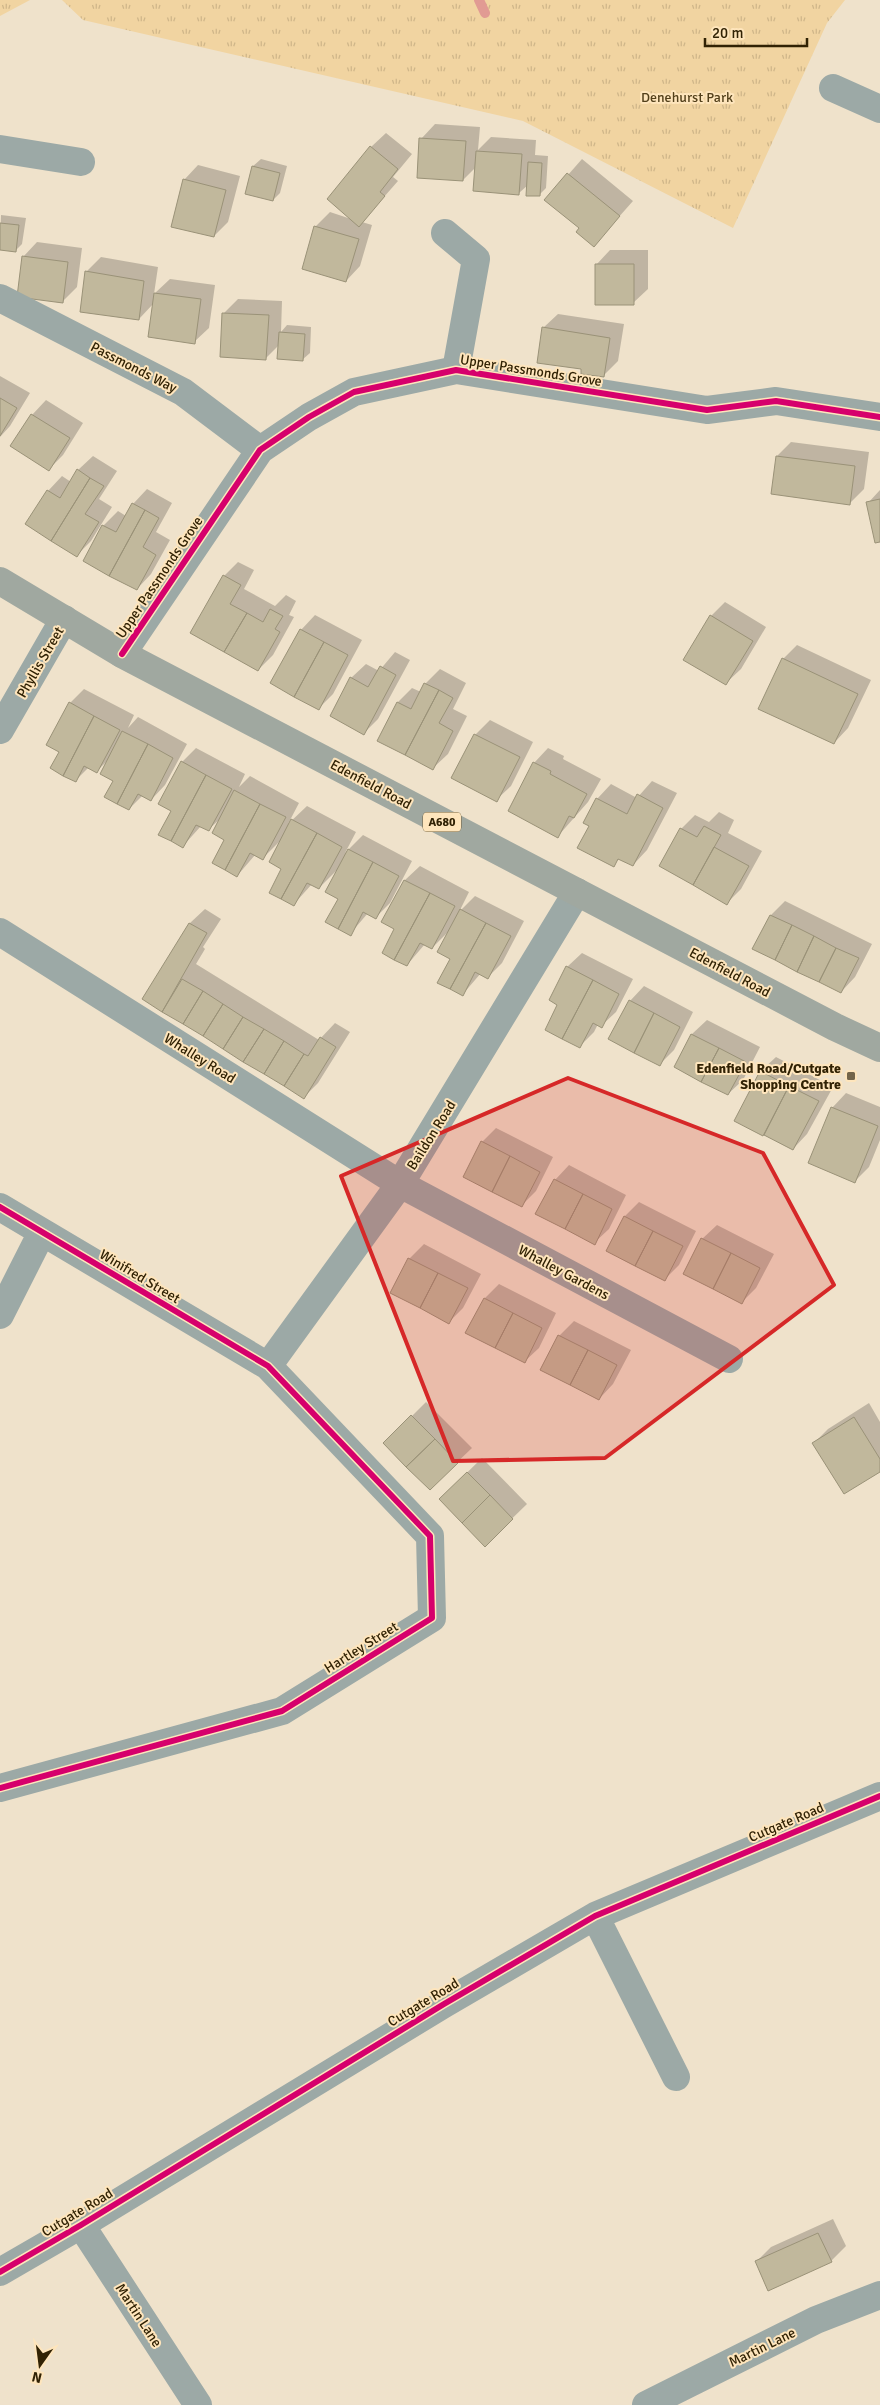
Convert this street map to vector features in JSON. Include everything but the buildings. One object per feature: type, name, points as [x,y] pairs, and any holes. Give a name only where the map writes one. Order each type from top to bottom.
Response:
[{"type":"main road","name":"Edenfield Road","points":[[0,582],[122,654],[835,1027],[880,1048]]},
{"type":"street","points":[[832,88],[880,109]]},
{"type":"street","points":[[0,149],[81,162]]},
{"type":"street","points":[[445,233],[476,259],[456,370]]},
{"type":"street","name":"Passmonds Way","points":[[0,298],[183,392],[260,450]]},
{"type":"street","name":"Upper Passmonds Grove","points":[[122,654],[260,450],[309,417],[354,392],[456,370],[707,410],[776,402],[880,417]]},
{"type":"street","name":"Phyllis Street","points":[[0,730],[64,619]]},
{"type":"street","name":"Baildon Road","points":[[268,1366],[400,1184],[577,892]]},
{"type":"street","name":"Whalley Road","points":[[0,932],[400,1184]]},
{"type":"street","name":"Whalley Gardens","points":[[400,1184],[729,1359]]},
{"type":"street","name":"Winifred Street","points":[[0,1207],[268,1366]]},
{"type":"street","points":[[0,1315],[42,1232]]},
{"type":"street","name":"Hartley Street","points":[[0,1788],[282,1711],[432,1618],[430,1536],[268,1366]]},
{"type":"street","name":"Cutgate Road","points":[[0,2272],[444,2004],[595,1916],[880,1796]]},
{"type":"street","points":[[595,1916],[676,2077]]},
{"type":"street","name":"Martin Lane","points":[[80,2225],[198,2405]]},
{"type":"street","name":"Martin Lane","points":[[646,2405],[816,2320],[880,2295]]},
{"type":"highlighted area","points":[[568,1078],[763,1153],[834,1285],[605,1458],[453,1461],[341,1176]]},
{"type":"green space","points":[[0,0],[30,0],[0,16]]},
{"type":"green space","name":"Denehurst Park","points":[[62,0],[845,0],[827,23],[733,228],[523,121],[83,20]]},
{"type":"waterway","points":[[479,0],[485,13]]},
{"type":"cycle path","points":[[122,654],[260,450],[309,417],[354,392],[456,370],[707,410],[776,401],[880,417]]},
{"type":"cycle path","points":[[0,1207],[268,1366],[430,1536],[432,1618],[282,1711],[0,1788]]},
{"type":"cycle path","points":[[0,2272],[81,2225],[444,2004],[595,1916],[880,1796]]},
{"type":"place","name":"Edenfield Road/Cutgate Shopping Centre","points":[[851,1076]]}]
